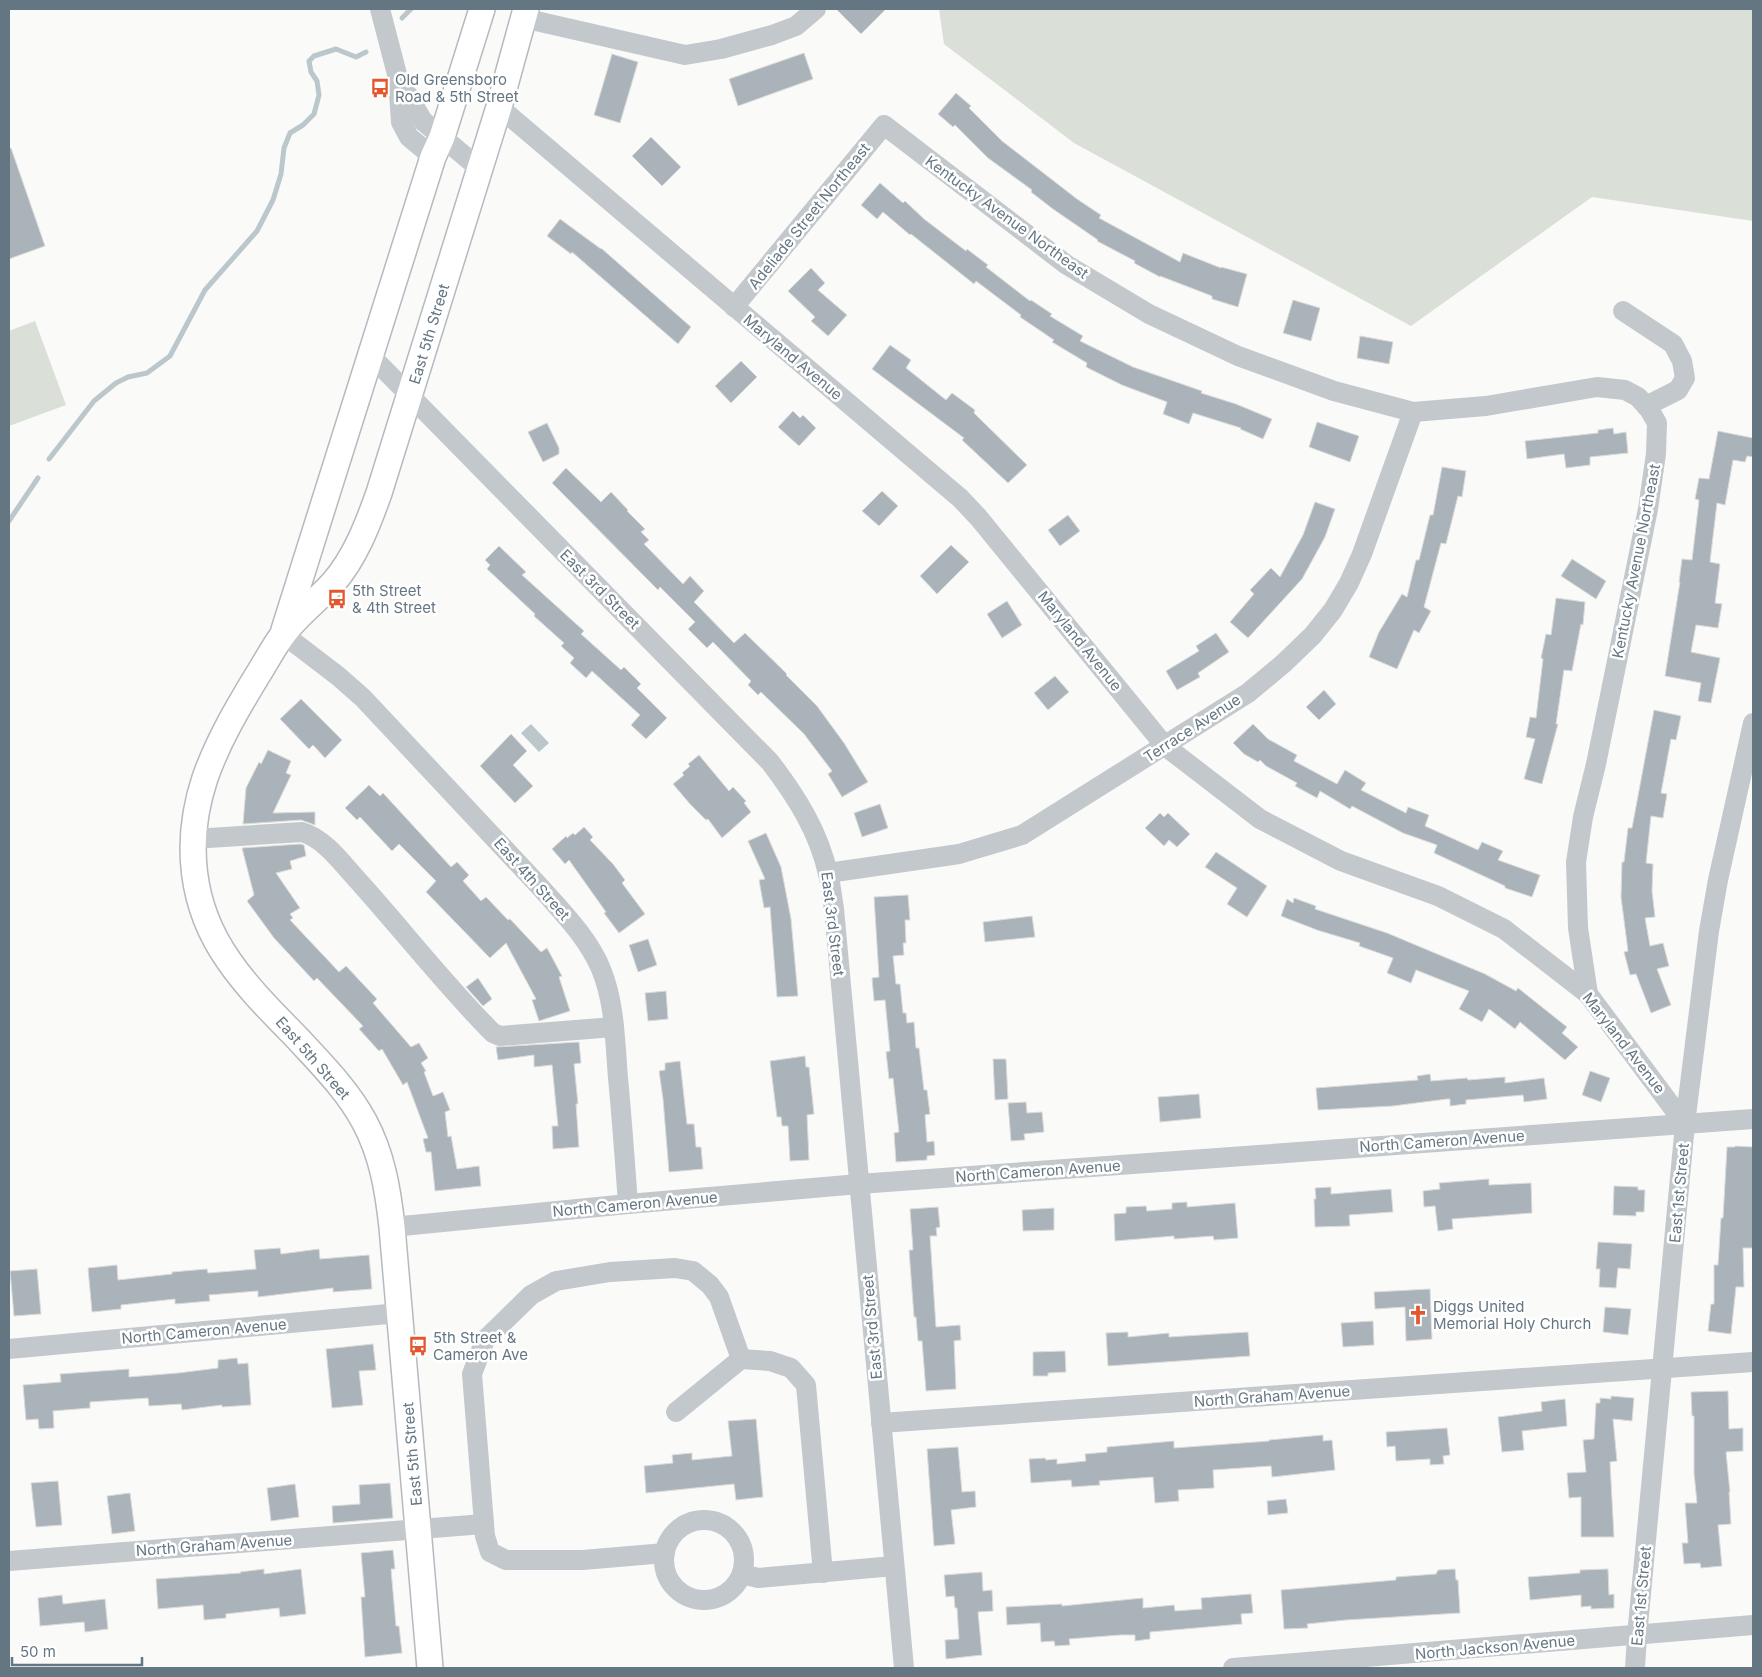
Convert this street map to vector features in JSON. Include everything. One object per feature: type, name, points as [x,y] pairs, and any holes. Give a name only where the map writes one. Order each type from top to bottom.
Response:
[{"type":"main road","name":"East 5th Street","points":[[283,634],[358,392],[482,9]]},
{"type":"main road","name":"East 5th Street","points":[[430,1668],[392,1227],[388,1192],[380,1160],[373,1139],[363,1119],[348,1096],[328,1071],[243,979],[215,939],[204,915],[197,889],[193,863],[193,840],[196,811],[217,745],[283,634],[334,582],[360,539],[380,493],[499,107],[524,13]]},
{"type":"street","points":[[380,9],[398,78],[399,113],[403,127],[409,137],[438,147],[480,169]]},
{"type":"street","points":[[524,13],[685,55],[721,50],[772,35],[796,26],[816,9]]},
{"type":"street","name":"Maryland Avenue","points":[[499,107],[960,498],[978,517],[1165,746],[1260,819],[1341,861],[1438,896],[1504,929],[1588,994],[1686,1124]]},
{"type":"street","name":"Adeliade Street Northeast","points":[[734,307],[884,125]]},
{"type":"street","name":"Kentucky Avenue Northeast","points":[[884,125],[1067,265],[1149,314],[1238,356],[1316,385],[1413,412],[1486,406],[1597,388],[1626,390],[1638,397],[1646,406],[1657,423],[1656,454],[1648,509],[1596,764],[1583,817],[1576,862],[1578,928],[1588,994]]},
{"type":"street","points":[[1623,311],[1673,344],[1682,361],[1685,378],[1678,390],[1646,406]]},
{"type":"street","name":"East 3rd Street","points":[[371,356],[770,762],[790,788],[806,815],[819,844],[828,874],[834,909],[904,1668]]},
{"type":"street","name":"Terrace Avenue","points":[[828,874],[959,854],[1022,835],[1165,746],[1255,687],[1313,635],[1349,583],[1362,554],[1413,412]]},
{"type":"street","name":"East 4th Street","points":[[283,634],[338,676],[362,698],[570,921],[587,944],[601,969],[609,996],[614,1027],[628,1204]]},
{"type":"street","name":"East 1st Street","points":[[1635,1668],[1636,1636],[1686,1124],[1712,914],[1753,723]]},
{"type":"street","points":[[193,840],[302,832],[312,835],[331,852],[493,1033],[500,1036],[614,1027]]},
{"type":"street","name":"North Cameron Avenue","points":[[392,1227],[859,1184],[1753,1119]]},
{"type":"street","points":[[665,1553],[583,1560],[506,1560],[490,1552],[485,1536],[472,1374],[485,1340],[531,1295],[556,1281],[610,1272],[674,1268],[694,1272],[710,1285],[719,1297],[741,1359]]},
{"type":"street","name":"North Cameron Avenue","points":[[9,1349],[399,1313]]},
{"type":"street","points":[[676,1412],[741,1359],[770,1361],[791,1368],[806,1385],[823,1573]]},
{"type":"street","name":"North Graham Avenue","points":[[881,1423],[1753,1362]]},
{"type":"street","points":[[702,1519],[716,1521],[730,1528],[740,1540],[745,1554],[742,1574],[738,1583],[728,1594],[714,1600],[699,1601],[685,1596],[673,1587],[666,1574],[664,1559],[666,1544],[675,1532],[687,1523],[702,1519]]},
{"type":"street","name":"North Graham Avenue","points":[[9,1561],[484,1524]]},
{"type":"street","points":[[742,1574],[758,1578],[894,1566]]},
{"type":"street","name":"North Jackson Avenue","points":[[1233,1668],[1636,1636],[1753,1624]]},
{"type":"shaded area","points":[[939,9],[1753,9],[1753,221],[1592,197],[1411,326],[1074,143],[944,44]]},
{"type":"shaded area","points":[[35,321],[66,405],[9,426],[9,331]]},
{"type":"shaded area","points":[[531,724],[549,743],[539,752],[521,733]]},
{"type":"building","points":[[836,9],[886,9],[861,34]]},
{"type":"building","points":[[804,53],[813,79],[738,106],[729,79]]},
{"type":"building","points":[[612,54],[638,62],[620,123],[594,115]]},
{"type":"building","points":[[956,93],[971,106],[969,108],[1002,141],[1077,199],[1101,215],[1099,218],[1180,262],[1183,253],[1221,268],[1247,274],[1238,307],[1212,299],[1212,296],[1160,277],[1097,241],[1053,209],[1031,192],[1032,190],[988,158],[955,125],[953,127],[938,114]]},
{"type":"building","points":[[651,137],[681,167],[662,186],[632,156]]},
{"type":"building","points":[[9,148],[11,148],[45,246],[9,259]]},
{"type":"building","points":[[880,183],[966,251],[967,249],[988,265],[986,267],[1030,301],[1083,336],[1080,341],[1133,367],[1202,391],[1201,393],[1236,404],[1272,419],[1263,439],[1241,428],[1193,413],[1189,424],[1163,414],[1167,402],[1122,385],[1086,367],[1087,363],[1052,342],[1054,340],[1020,317],[1021,315],[976,281],[974,284],[883,212],[877,219],[861,205]]},
{"type":"building","points":[[560,219],[601,248],[691,327],[678,344],[572,252],[571,254],[547,236]]},
{"type":"building","points":[[811,268],[825,283],[818,290],[847,315],[828,336],[811,321],[815,317],[788,291]]},
{"type":"building","points":[[1293,300],[1320,308],[1311,341],[1283,333]]},
{"type":"building","points":[[1360,336],[1393,342],[1389,364],[1357,358]]},
{"type":"building","points":[[890,345],[911,360],[906,368],[946,400],[952,393],[975,410],[974,413],[1027,465],[1008,483],[962,440],[964,438],[872,369]]},
{"type":"building","points":[[741,361],[757,377],[731,403],[715,386]]},
{"type":"building","points":[[793,411],[800,418],[803,415],[816,428],[799,446],[778,427]]},
{"type":"building","points":[[1317,422],[1359,436],[1350,462],[1309,447]]},
{"type":"building","points":[[547,423],[559,448],[559,454],[543,462],[528,432]]},
{"type":"building","points":[[1613,428],[1614,434],[1626,432],[1628,453],[1590,457],[1590,465],[1566,468],[1564,454],[1527,459],[1525,441],[1598,433],[1598,430]]},
{"type":"building","points":[[1718,431],[1753,438],[1753,457],[1747,456],[1745,462],[1733,460],[1725,505],[1717,503],[1710,562],[1720,564],[1715,603],[1722,604],[1718,628],[1696,625],[1691,652],[1720,658],[1711,703],[1698,701],[1701,683],[1665,676],[1682,559],[1692,560],[1699,500],[1695,499],[1699,478],[1709,479]]},
{"type":"building","points":[[1442,467],[1466,471],[1462,497],[1458,496],[1446,544],[1441,543],[1424,607],[1431,611],[1419,633],[1414,630],[1397,669],[1369,657],[1379,632],[1402,594],[1407,597],[1416,560],[1419,560],[1430,515],[1433,515]]},
{"type":"building","points":[[566,468],[601,502],[611,492],[645,529],[641,532],[649,540],[644,544],[683,584],[690,576],[704,591],[694,602],[734,643],[745,633],[787,674],[817,706],[844,743],[868,782],[842,797],[828,774],[832,771],[804,734],[761,692],[758,695],[748,685],[751,681],[713,642],[707,648],[688,629],[695,622],[660,587],[658,590],[552,483]]},
{"type":"building","points":[[882,491],[898,506],[879,526],[862,511]]},
{"type":"building","points":[[1315,502],[1335,509],[1325,537],[1302,579],[1248,638],[1230,622],[1254,594],[1250,590],[1271,568],[1280,577],[1303,535]]},
{"type":"building","points":[[1068,515],[1080,531],[1060,546],[1048,530]]},
{"type":"building","points":[[951,545],[969,562],[937,594],[920,576]]},
{"type":"building","points":[[499,546],[526,572],[522,575],[584,631],[581,634],[621,670],[624,667],[641,684],[637,688],[667,718],[646,739],[631,725],[640,715],[592,671],[586,678],[570,663],[574,658],[561,646],[564,643],[487,569],[490,565],[485,560]]},
{"type":"building","points":[[1572,559],[1606,581],[1596,599],[1561,576]]},
{"type":"building","points":[[1556,598],[1585,602],[1583,625],[1581,624],[1572,671],[1564,670],[1556,724],[1558,724],[1542,784],[1524,779],[1535,739],[1526,737],[1530,717],[1536,718],[1543,659],[1541,658],[1546,634],[1551,635]]},
{"type":"building","points":[[1007,601],[1022,625],[1002,638],[987,614]]},
{"type":"building","points":[[1216,633],[1229,652],[1198,673],[1200,677],[1177,690],[1166,671],[1199,651],[1196,646]]},
{"type":"building","points":[[1055,676],[1069,692],[1048,710],[1034,693]]},
{"type":"building","points":[[1324,690],[1336,704],[1319,720],[1306,707]]},
{"type":"building","points":[[301,699],[342,740],[325,758],[313,745],[309,749],[280,719]]},
{"type":"building","points":[[1654,710],[1681,716],[1676,740],[1671,739],[1661,793],[1667,794],[1663,818],[1651,816],[1646,863],[1653,864],[1652,891],[1655,917],[1645,918],[1650,946],[1663,943],[1669,966],[1657,969],[1671,1005],[1651,1013],[1636,974],[1630,975],[1624,952],[1628,951],[1621,897],[1622,862],[1624,862],[1628,828],[1632,828]]},
{"type":"building","points":[[1253,724],[1268,739],[1297,755],[1294,761],[1337,784],[1345,770],[1366,783],[1361,790],[1406,813],[1408,807],[1429,815],[1425,826],[1478,850],[1482,842],[1503,851],[1498,860],[1540,875],[1532,897],[1505,888],[1505,886],[1434,853],[1437,845],[1403,833],[1352,806],[1350,809],[1320,791],[1317,798],[1295,786],[1297,783],[1266,766],[1260,760],[1258,762],[1244,754],[1233,743]]},
{"type":"building","points":[[511,734],[527,751],[513,765],[533,786],[515,803],[480,766]]},
{"type":"building","points":[[268,750],[291,761],[286,773],[291,775],[273,813],[315,812],[315,825],[301,820],[243,824],[246,788],[259,762],[261,764]]},
{"type":"building","points":[[699,755],[729,791],[733,787],[746,801],[744,803],[751,812],[722,838],[708,819],[706,820],[690,804],[673,784],[684,775],[682,773],[690,766],[688,764]]},
{"type":"building","points":[[369,785],[380,796],[383,793],[451,867],[457,862],[469,875],[463,881],[481,901],[486,897],[541,952],[547,948],[562,976],[559,977],[570,1011],[539,1021],[532,1000],[536,999],[506,943],[490,958],[426,892],[436,881],[399,844],[392,851],[360,817],[357,820],[345,808]]},
{"type":"building","points":[[880,804],[888,828],[862,837],[854,813]]},
{"type":"building","points":[[1160,813],[1164,817],[1168,813],[1190,834],[1177,847],[1169,840],[1164,846],[1145,828]]},
{"type":"building","points":[[584,827],[593,837],[590,840],[613,864],[625,880],[622,883],[645,914],[619,933],[569,860],[565,864],[552,849],[566,836],[567,838],[573,833],[575,835]]},
{"type":"building","points":[[766,833],[781,867],[791,919],[798,996],[777,997],[770,907],[764,908],[759,880],[765,879],[748,841]]},
{"type":"building","points":[[304,845],[306,856],[290,861],[292,869],[276,873],[300,908],[290,914],[293,918],[290,920],[339,972],[346,966],[377,999],[373,1003],[411,1047],[419,1043],[428,1058],[421,1063],[426,1071],[424,1072],[433,1096],[443,1092],[450,1110],[445,1112],[448,1137],[451,1136],[457,1169],[479,1166],[481,1186],[435,1191],[431,1152],[426,1152],[423,1139],[428,1138],[407,1082],[403,1085],[382,1049],[379,1051],[359,1029],[363,1026],[317,978],[314,981],[274,938],[247,901],[254,895],[242,848]]},
{"type":"building","points":[[1216,852],[1267,886],[1247,917],[1227,904],[1237,888],[1205,867]]},
{"type":"building","points":[[908,895],[910,920],[905,920],[906,943],[903,943],[904,955],[893,956],[896,984],[900,984],[903,1013],[906,1013],[907,1023],[914,1022],[916,1048],[919,1048],[924,1090],[927,1090],[930,1114],[925,1115],[927,1142],[934,1141],[935,1155],[927,1156],[927,1160],[896,1162],[894,1133],[899,1132],[893,1078],[889,1079],[886,1052],[890,1051],[885,1000],[874,1001],[872,978],[879,977],[874,897]]},
{"type":"building","points":[[1294,898],[1316,906],[1315,909],[1387,933],[1485,974],[1516,991],[1518,988],[1567,1027],[1562,1033],[1578,1047],[1565,1060],[1520,1022],[1515,1029],[1489,1009],[1482,1022],[1459,1009],[1469,991],[1416,970],[1411,983],[1387,973],[1393,958],[1359,946],[1360,943],[1317,930],[1281,916],[1287,899],[1293,903]]},
{"type":"building","points":[[1032,916],[1035,937],[985,942],[983,922]]},
{"type":"building","points":[[648,939],[657,965],[638,972],[629,945]]},
{"type":"building","points":[[478,978],[492,999],[483,1006],[466,987]]},
{"type":"building","points":[[666,991],[668,1019],[648,1021],[645,993]]},
{"type":"building","points":[[579,1042],[581,1063],[574,1064],[578,1104],[576,1104],[579,1147],[553,1149],[552,1126],[558,1126],[552,1065],[534,1067],[534,1055],[498,1060],[496,1047]]},
{"type":"building","points":[[805,1056],[806,1067],[809,1067],[814,1114],[807,1115],[809,1160],[790,1161],[788,1126],[782,1126],[781,1117],[777,1117],[770,1061]]},
{"type":"building","points":[[993,1059],[1006,1059],[1008,1099],[995,1100]]},
{"type":"building","points":[[680,1061],[687,1124],[694,1124],[696,1147],[701,1147],[703,1169],[669,1172],[659,1071],[665,1070],[665,1063]]},
{"type":"building","points":[[1590,1071],[1610,1078],[1601,1102],[1582,1095]]},
{"type":"building","points":[[1430,1074],[1431,1081],[1505,1077],[1505,1083],[1544,1078],[1547,1099],[1524,1102],[1523,1095],[1466,1100],[1466,1104],[1450,1106],[1450,1099],[1447,1099],[1393,1106],[1318,1110],[1316,1088],[1418,1080],[1417,1076]]},
{"type":"building","points":[[1199,1094],[1201,1118],[1160,1122],[1158,1097]]},
{"type":"building","points":[[1026,1102],[1027,1113],[1042,1112],[1044,1132],[1024,1134],[1025,1140],[1011,1141],[1008,1103]]},
{"type":"building","points":[[1727,1147],[1753,1147],[1753,1248],[1743,1248],[1744,1287],[1736,1287],[1731,1334],[1708,1331],[1711,1304],[1714,1304],[1714,1265],[1718,1265],[1721,1218],[1723,1218]]},
{"type":"building","points":[[1489,1179],[1489,1185],[1531,1183],[1532,1213],[1452,1219],[1453,1229],[1438,1231],[1435,1206],[1424,1207],[1423,1191],[1440,1189],[1439,1183]]},
{"type":"building","points":[[1614,1186],[1638,1187],[1638,1190],[1645,1190],[1644,1212],[1636,1212],[1636,1216],[1613,1215]]},
{"type":"building","points":[[1331,1187],[1331,1194],[1391,1189],[1393,1212],[1349,1215],[1350,1226],[1315,1227],[1315,1188]]},
{"type":"building","points":[[1187,1202],[1187,1207],[1235,1203],[1238,1238],[1214,1240],[1213,1236],[1174,1239],[1174,1236],[1115,1241],[1114,1214],[1126,1213],[1126,1207],[1146,1206],[1147,1211],[1172,1209],[1172,1203]]},
{"type":"building","points":[[938,1207],[940,1227],[936,1228],[937,1236],[930,1236],[936,1327],[960,1325],[961,1340],[954,1341],[956,1389],[926,1391],[922,1341],[918,1341],[916,1317],[914,1317],[909,1250],[913,1250],[910,1209]]},
{"type":"building","points":[[1054,1208],[1054,1230],[1023,1231],[1022,1210]]},
{"type":"building","points":[[1598,1242],[1632,1244],[1630,1269],[1618,1268],[1616,1288],[1599,1287],[1600,1269],[1596,1269]]},
{"type":"building","points":[[280,1248],[281,1254],[319,1249],[320,1259],[369,1255],[372,1289],[333,1292],[333,1288],[258,1297],[258,1291],[209,1295],[210,1301],[175,1304],[175,1299],[121,1305],[121,1309],[92,1312],[88,1268],[117,1265],[118,1280],[207,1269],[208,1273],[256,1269],[254,1250]]},
{"type":"building","points":[[37,1269],[41,1314],[14,1316],[10,1271]]},
{"type":"building","name":"Diggs United Memorial Holy Church","points":[[1430,1289],[1432,1339],[1406,1341],[1405,1307],[1375,1309],[1374,1292]]},
{"type":"building","points":[[1605,1307],[1631,1309],[1628,1335],[1603,1332]]},
{"type":"building","points":[[1373,1321],[1374,1345],[1343,1347],[1341,1323]]},
{"type":"building","points":[[1128,1332],[1128,1337],[1169,1333],[1169,1337],[1248,1332],[1250,1356],[1108,1366],[1106,1333]]},
{"type":"building","points":[[373,1344],[376,1370],[359,1371],[363,1405],[332,1408],[326,1349]]},
{"type":"building","points":[[1065,1351],[1066,1372],[1048,1373],[1048,1376],[1033,1376],[1033,1352]]},
{"type":"building","points":[[237,1358],[238,1364],[248,1363],[251,1405],[222,1407],[222,1405],[182,1410],[181,1404],[149,1406],[148,1398],[90,1402],[90,1408],[53,1411],[54,1428],[39,1429],[38,1419],[26,1420],[23,1385],[61,1382],[60,1374],[129,1369],[129,1377],[178,1373],[218,1368],[218,1360]]},
{"type":"building","points":[[1728,1391],[1729,1429],[1743,1428],[1743,1451],[1726,1452],[1731,1524],[1718,1525],[1722,1566],[1701,1568],[1700,1563],[1684,1564],[1682,1543],[1688,1543],[1685,1503],[1697,1503],[1694,1473],[1694,1416],[1692,1416],[1691,1392]]},
{"type":"building","points":[[1611,1396],[1634,1398],[1632,1421],[1613,1419],[1617,1461],[1610,1462],[1614,1537],[1581,1537],[1581,1497],[1569,1498],[1567,1473],[1586,1472],[1583,1440],[1594,1439],[1596,1403],[1600,1403],[1600,1398],[1611,1399]]},
{"type":"building","points":[[1565,1399],[1567,1426],[1522,1431],[1524,1450],[1502,1452],[1498,1417],[1542,1411],[1541,1402]]},
{"type":"building","points":[[756,1419],[763,1497],[736,1500],[734,1484],[646,1493],[644,1466],[673,1463],[672,1455],[692,1453],[692,1460],[732,1456],[728,1421]]},
{"type":"building","points":[[1447,1428],[1450,1455],[1443,1456],[1444,1464],[1430,1465],[1430,1459],[1396,1461],[1395,1446],[1387,1447],[1386,1432]]},
{"type":"building","points":[[1323,1435],[1323,1441],[1332,1440],[1335,1470],[1272,1477],[1271,1466],[1213,1470],[1214,1488],[1178,1490],[1179,1501],[1155,1503],[1153,1477],[1099,1481],[1100,1485],[1072,1487],[1071,1480],[1031,1483],[1029,1459],[1057,1459],[1057,1464],[1086,1461],[1085,1454],[1107,1452],[1107,1447],[1174,1441],[1174,1448]]},
{"type":"building","points":[[958,1447],[962,1492],[975,1491],[976,1507],[951,1510],[955,1544],[934,1546],[927,1449]]},
{"type":"building","points":[[58,1481],[62,1525],[36,1527],[31,1483]]},
{"type":"building","points":[[390,1483],[393,1518],[333,1523],[332,1506],[360,1504],[359,1485]]},
{"type":"building","points":[[295,1484],[299,1517],[271,1521],[267,1488]]},
{"type":"building","points":[[130,1493],[135,1531],[112,1534],[107,1496]]},
{"type":"building","points":[[1286,1499],[1288,1513],[1268,1515],[1267,1501]]},
{"type":"building","points":[[393,1550],[395,1569],[391,1569],[396,1626],[399,1626],[402,1653],[365,1657],[361,1597],[365,1597],[361,1553]]},
{"type":"building","points":[[264,1569],[264,1574],[301,1569],[306,1614],[280,1617],[279,1608],[226,1614],[226,1618],[204,1620],[203,1605],[158,1609],[156,1579],[241,1573]]},
{"type":"building","points":[[1455,1569],[1456,1580],[1458,1580],[1460,1613],[1346,1620],[1307,1624],[1308,1628],[1284,1629],[1281,1590],[1396,1580],[1396,1577],[1436,1574],[1438,1570]]},
{"type":"building","points":[[1608,1569],[1609,1595],[1614,1594],[1614,1608],[1591,1609],[1591,1606],[1581,1607],[1581,1595],[1530,1600],[1528,1577],[1580,1573],[1580,1570]]},
{"type":"building","points":[[982,1572],[983,1591],[992,1590],[993,1611],[978,1612],[982,1655],[946,1659],[945,1640],[959,1639],[957,1608],[955,1608],[954,1596],[946,1597],[944,1575]]},
{"type":"building","points":[[1251,1594],[1253,1613],[1241,1614],[1242,1624],[1150,1632],[1150,1639],[1135,1641],[1135,1635],[1120,1635],[1069,1639],[1070,1645],[1055,1646],[1054,1641],[1041,1642],[1040,1623],[1007,1625],[1006,1607],[1062,1604],[1062,1606],[1143,1598],[1143,1608],[1174,1605],[1175,1611],[1202,1609],[1201,1598]]},
{"type":"building","points":[[62,1595],[63,1604],[105,1599],[108,1629],[85,1632],[84,1622],[40,1626],[38,1598]]},
{"type":"waterway","points":[[402,18],[411,9]]},
{"type":"waterway","points":[[49,459],[94,401],[116,383],[128,377],[147,373],[170,356],[205,290],[257,231],[273,200],[281,174],[284,148],[290,133],[303,125],[314,114],[319,95],[317,81],[311,72],[309,61],[314,56],[336,49],[356,57],[366,52]]},
{"type":"waterway","points":[[9,521],[38,478]]},
{"type":"place","name":"Old Greensboro Road & 5th Street","points":[[380,88]]},
{"type":"place","name":"5th Street & 4th Street","points":[[337,599]]},
{"type":"place","name":"Diggs United Memorial Holy Church","points":[[1418,1315]]},
{"type":"place","name":"5th Street & Cameron Ave","points":[[418,1346]]}]
